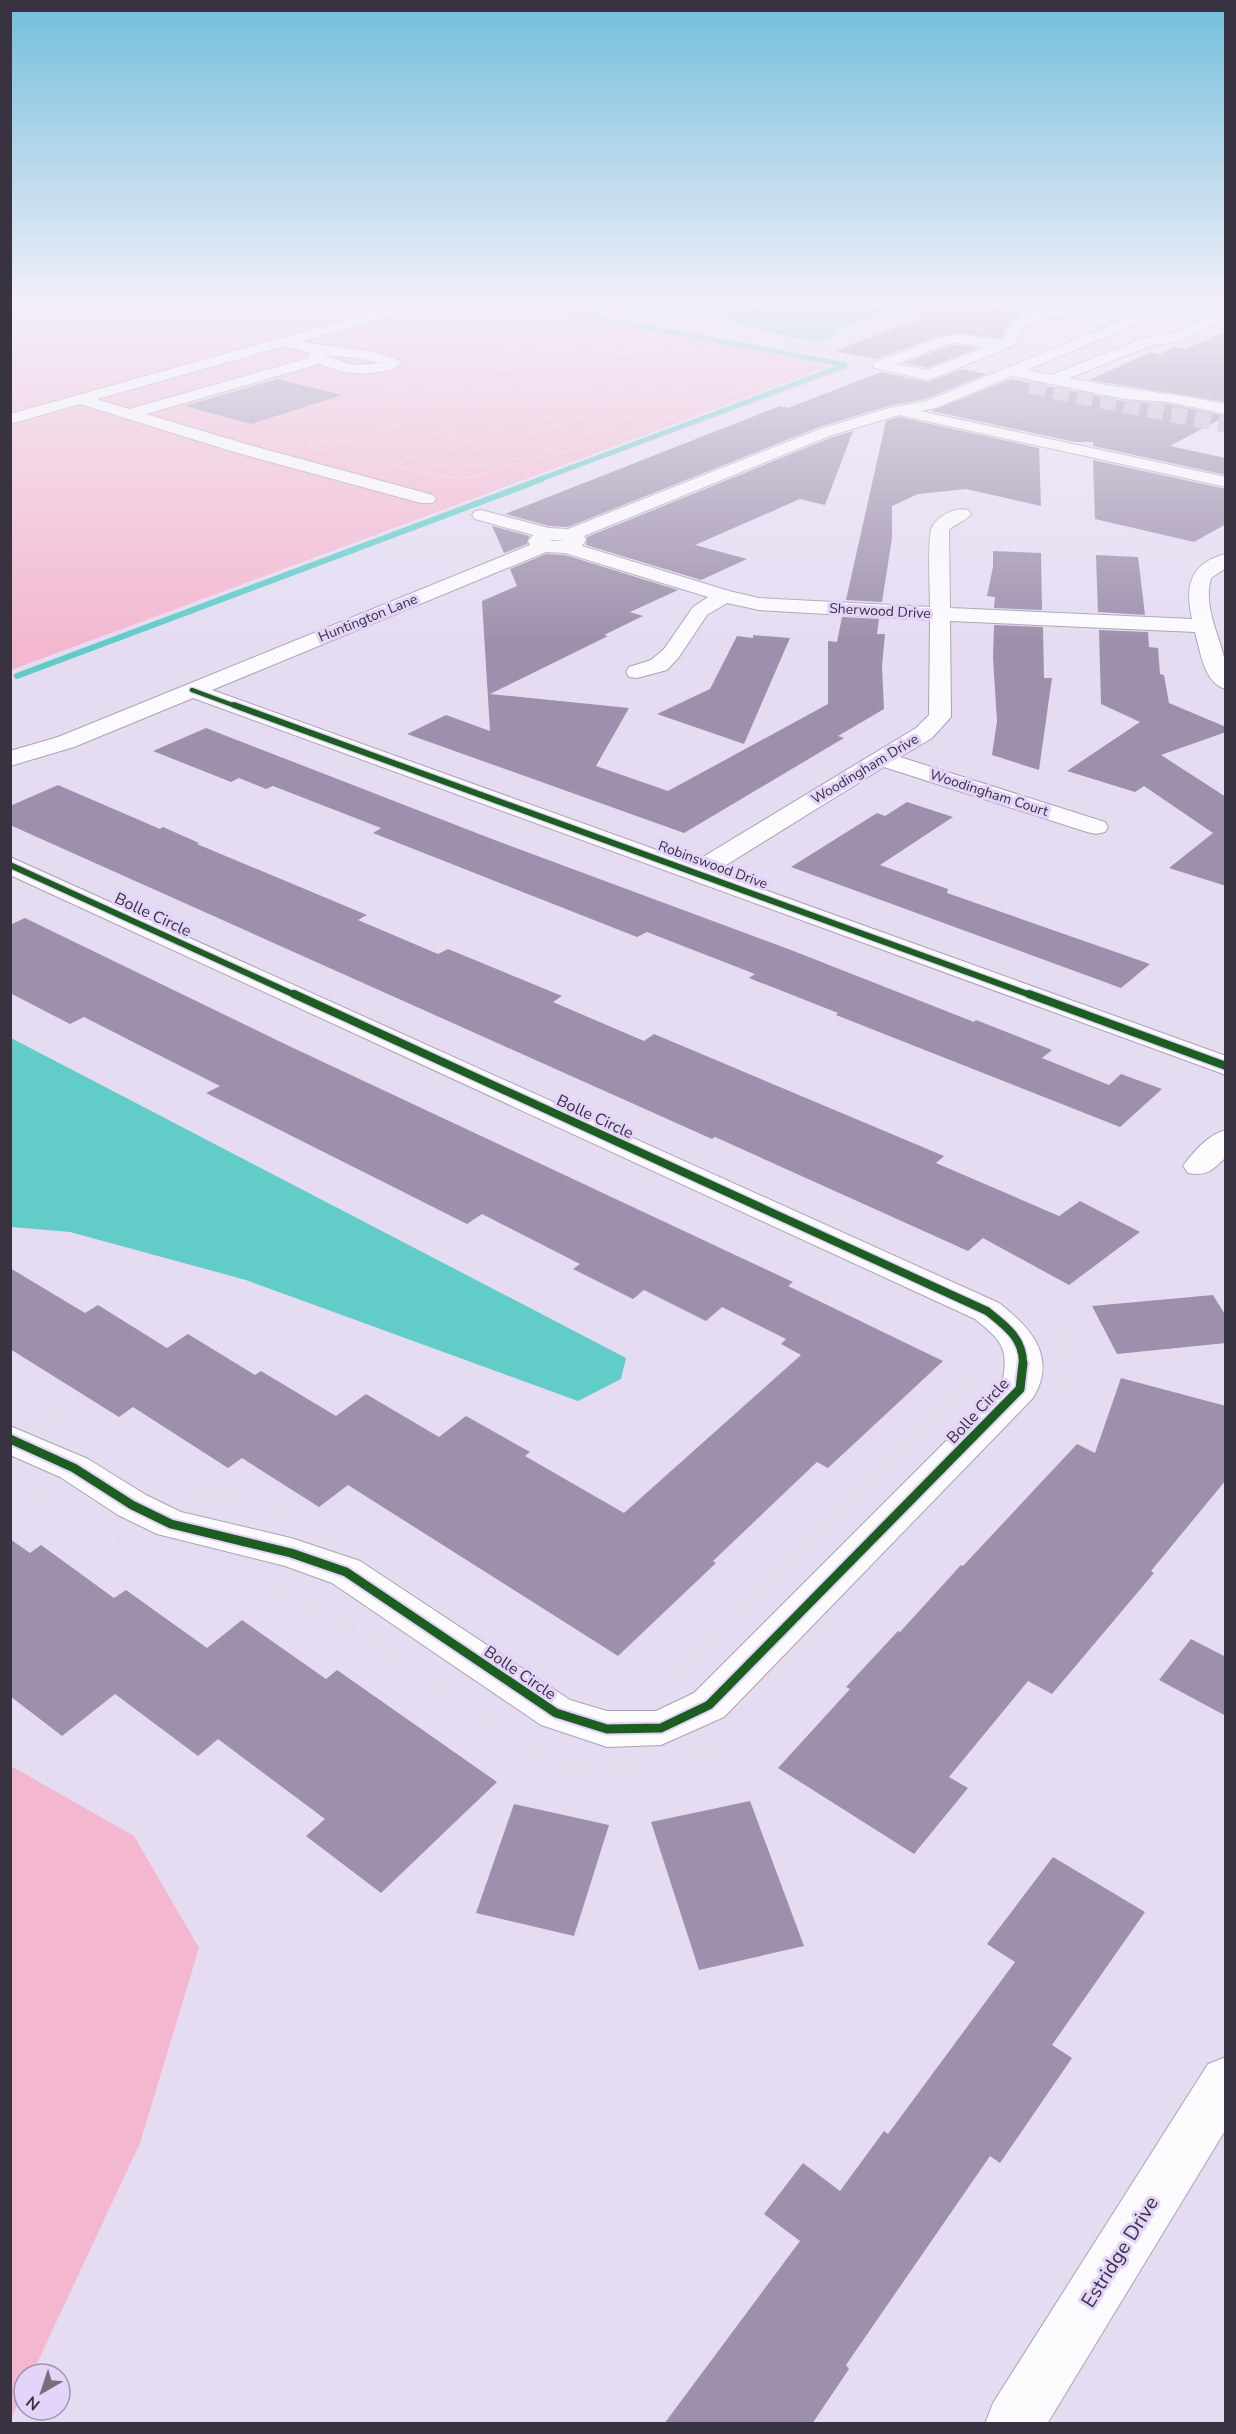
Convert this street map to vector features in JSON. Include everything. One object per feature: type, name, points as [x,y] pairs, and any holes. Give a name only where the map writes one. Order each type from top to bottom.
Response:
[{"type":"street","points":[[133,416],[240,448],[427,499]]},
{"type":"street","name":"Huntington Lane","points":[[192,690],[546,540],[568,541],[826,432],[880,416]]},
{"type":"street","points":[[916,416],[1226,482]]},
{"type":"street","points":[[481,514],[546,540]]},
{"type":"street","name":"Woodingham Drive","points":[[694,873],[924,733],[940,717],[940,530],[949,519],[962,514]]},
{"type":"street","name":"Sherwood Drive","points":[[568,541],[724,596],[759,604],[1203,626]]},
{"type":"street","points":[[1226,560],[1207,571],[1200,580],[1208,596],[1203,626],[1220,677],[1226,683]]},
{"type":"street","points":[[637,672],[660,665],[672,653],[700,611],[724,596]]},
{"type":"street","points":[[10,759],[66,742],[192,690]]},
{"type":"street","name":"Robinswood Drive","points":[[192,690],[1226,1066]]},
{"type":"street","name":"Woodingham Court","points":[[882,759],[1096,827]]},
{"type":"street","name":"Bolle Circle","points":[[12,867],[987,1311],[1016,1334],[1026,1360],[1020,1389],[709,1705],[661,1728],[607,1729],[556,1713],[346,1572],[291,1553],[171,1524],[132,1505],[74,1468],[21,1426]]},
{"type":"street","points":[[1199,1166],[1226,1139]]},
{"type":"street","name":"Estridge Drive","points":[[1014,2424],[1226,2081]]},
{"type":"path","points":[[335,416],[340,419],[353,416]]},
{"type":"path","points":[[390,416],[381,423],[385,427],[397,426],[402,420],[414,416]]},
{"type":"path","points":[[309,448],[311,444],[320,442],[392,447],[441,432],[451,431],[461,434],[407,458],[413,459],[436,455],[509,423],[520,416]]},
{"type":"path","points":[[537,416],[550,416]]},
{"type":"path","points":[[583,416],[465,452],[436,465],[458,469],[542,450],[570,441],[606,425],[639,416]]},
{"type":"path","points":[[309,448],[350,454],[370,461],[442,477],[477,476],[504,466],[597,445],[674,416]]},
{"type":"path","points":[[1048,1323],[1065,1336],[1068,1387],[1052,1404]]},
{"type":"path","points":[[662,1688],[986,1365],[982,1356]]},
{"type":"path","points":[[21,1426],[75,1425],[105,1444]]},
{"type":"path","points":[[165,1482],[277,1510],[298,1518]]},
{"type":"path","points":[[30,1487],[115,1539],[126,1542]]},
{"type":"path","points":[[246,1577],[340,1620],[544,1757],[622,1772],[645,1767]]},
{"type":"path","points":[[679,1759],[713,1752],[730,1735]]},
{"type":"shaded area","points":[[11,416],[697,416],[11,670]]},
{"type":"shaded area","points":[[706,416],[720,416],[11,676]]},
{"type":"shaded area","points":[[11,1038],[626,1358],[621,1379],[578,1401],[246,1280],[70,1232],[11,1227]]},
{"type":"shaded area","points":[[11,1766],[134,1836],[199,1948],[140,2143],[38,2362],[12,2362],[11,2419]]},
{"type":"building","points":[[220,416],[277,416],[251,424]]},
{"type":"building","points":[[756,416],[857,416],[819,427],[568,527],[549,526],[505,514]]},
{"type":"building","points":[[952,416],[1226,416],[1170,446],[1226,458],[1226,475],[1093,446],[1093,442],[1075,442]]},
{"type":"building","points":[[899,417],[1039,448],[1041,506],[966,489],[918,494],[892,506],[892,538],[882,602],[846,600],[886,421]]},
{"type":"building","points":[[853,431],[825,505],[800,499],[695,545],[747,559],[701,580],[586,545],[587,537],[833,437]]},
{"type":"building","points":[[1093,460],[1226,489],[1226,524],[1194,542],[1095,519]]},
{"type":"building","points":[[492,526],[529,536],[527,544],[504,553]]},
{"type":"building","points":[[993,551],[1041,553],[1042,610],[994,608],[995,597],[987,596],[993,567]]},
{"type":"building","points":[[546,554],[565,555],[678,590],[630,612],[643,616],[604,635],[608,636],[490,694],[629,708],[596,766],[668,791],[828,704],[828,641],[837,642],[842,617],[879,619],[877,634],[885,634],[882,666],[884,709],[838,736],[844,738],[684,833],[407,734],[446,715],[490,731],[482,601],[517,586],[510,569]]},
{"type":"building","points":[[1096,555],[1138,557],[1145,615],[1098,612]]},
{"type":"building","points":[[994,625],[1043,627],[1044,678],[1052,678],[1039,770],[992,755],[997,721],[993,658]]},
{"type":"building","points":[[1099,630],[1148,632],[1149,647],[1158,648],[1160,674],[1164,675],[1169,703],[1226,727],[1226,732],[1161,755],[1226,797],[1226,886],[1169,868],[1213,833],[1144,786],[1135,792],[1067,771],[1140,722],[1101,704]]},
{"type":"building","points":[[753,635],[790,638],[744,744],[657,714],[710,689],[737,636],[753,638]]},
{"type":"building","points":[[206,728],[492,839],[1052,1050],[1042,1058],[1109,1085],[1121,1074],[1162,1089],[1120,1127],[836,1015],[838,1013],[749,978],[755,974],[647,932],[637,937],[373,833],[381,828],[273,786],[266,789],[239,778],[231,782],[153,751]]},
{"type":"building","points":[[58,785],[160,829],[163,827],[199,843],[197,844],[367,915],[358,920],[438,954],[448,949],[562,996],[553,1002],[644,1041],[654,1034],[944,1156],[936,1163],[1059,1216],[1080,1201],[1140,1232],[1069,1285],[983,1238],[968,1251],[10,825],[10,806]]},
{"type":"building","points":[[907,802],[953,817],[880,865],[948,889],[947,893],[1150,964],[1121,988],[791,867],[877,813],[885,816]]},
{"type":"building","points":[[25,918],[289,1046],[793,1282],[788,1286],[943,1361],[828,1468],[817,1462],[713,1561],[716,1563],[618,1656],[348,1485],[319,1507],[242,1458],[228,1468],[133,1407],[119,1417],[10,1349],[10,1268],[85,1313],[98,1305],[167,1348],[188,1334],[255,1375],[261,1371],[336,1416],[366,1394],[439,1437],[466,1416],[530,1452],[525,1456],[624,1513],[801,1355],[781,1344],[786,1339],[722,1307],[706,1321],[644,1290],[633,1299],[573,1269],[580,1264],[482,1214],[467,1224],[206,1093],[220,1086],[84,1017],[70,1024],[10,993],[10,925]]},
{"type":"building","points":[[1213,1295],[1226,1316],[1226,1343],[1117,1354],[1092,1306]]},
{"type":"building","points":[[1121,1378],[1226,1406],[1226,1480],[1151,1571],[1154,1573],[1052,1694],[1028,1681],[949,1777],[968,1788],[914,1854],[778,1768],[850,1689],[846,1687],[1077,1444],[1095,1453]]},
{"type":"building","points":[[10,1539],[30,1553],[41,1545],[114,1598],[126,1590],[207,1648],[242,1620],[326,1679],[337,1670],[497,1782],[381,1893],[306,1836],[325,1819],[218,1739],[198,1756],[115,1694],[62,1736],[10,1696]]},
{"type":"building","points":[[1191,1639],[1226,1657],[1226,1716],[1159,1680]]},
{"type":"building","points":[[750,1801],[804,1946],[699,1970],[651,1822]]},
{"type":"building","points":[[514,1804],[609,1825],[574,1936],[476,1913]]},
{"type":"building","points":[[1053,1857],[1145,1912],[1052,2045],[1072,2058],[1000,2163],[990,2156],[846,2365],[849,2369],[812,2424],[664,2424],[800,2241],[764,2214],[803,2163],[840,2191],[884,2131],[888,2134],[1015,1962],[987,1944]]},
{"type":"waterway","points":[[538,480],[710,416]]},
{"type":"waterway","points":[[17,676],[542,479]]},
{"type":"tunnel","points":[[1179,416],[1226,425]]},
{"type":"cycle path","points":[[192,690],[1226,1066]]},
{"type":"cycle path","points":[[10,865],[987,1311],[1015,1336],[1023,1351],[1024,1361],[1020,1389],[709,1705],[661,1728],[607,1729],[556,1713],[346,1572],[291,1553],[171,1524],[132,1505],[74,1468],[10,1439]]}]
